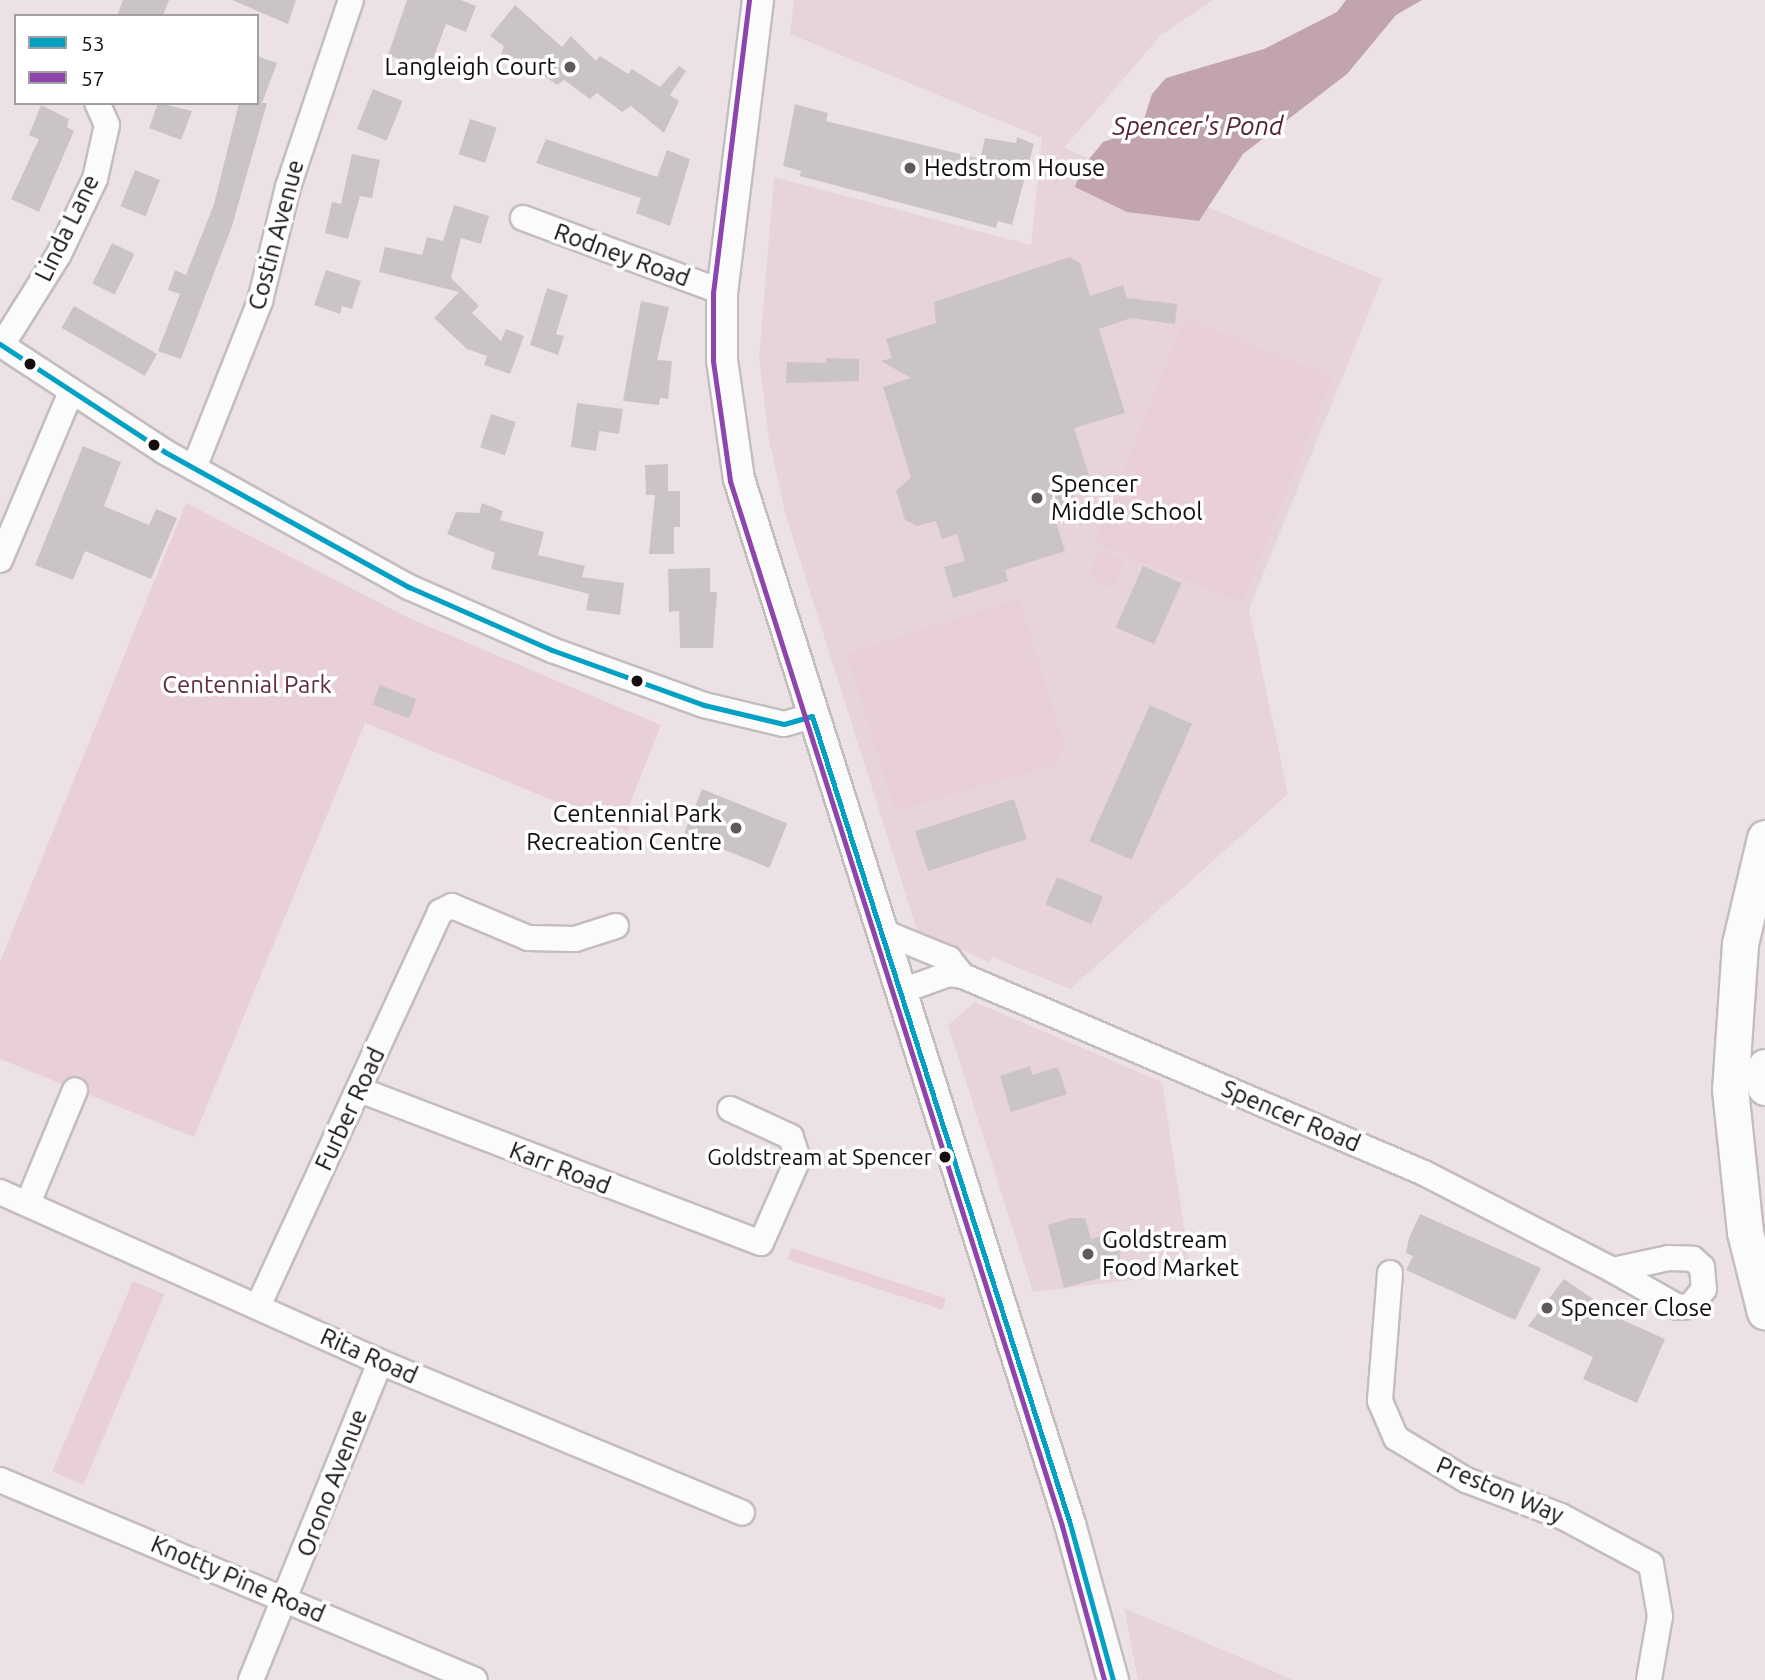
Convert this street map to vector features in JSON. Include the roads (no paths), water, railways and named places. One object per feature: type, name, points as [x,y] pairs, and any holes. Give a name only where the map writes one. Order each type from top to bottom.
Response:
[{"type":"highway","points":[[1765,838],[1740,944],[1730,1089],[1745,1232],[1765,1312]]},
{"type":"highway","points":[[1765,1067],[1765,1087]]},
{"type":"main road","points":[[758,0],[722,292],[722,360],[739,478],[899,992],[1070,1524],[1114,1680]]},
{"type":"street","name":"Costin Avenue","points":[[194,468],[260,301],[288,187],[351,0]]},
{"type":"street","name":"Linda Lane","points":[[1,345],[59,254],[95,179],[107,125],[98,105]]},
{"type":"street","name":"Rodney Road","points":[[523,218],[722,292]]},
{"type":"street","points":[[1,345],[194,468],[409,587],[552,650],[704,705],[784,724],[812,716]]},
{"type":"street","points":[[0,560],[71,392]]},
{"type":"street","name":"Furber Road","points":[[259,1304],[440,912],[452,906],[528,938],[575,939],[616,926]]},
{"type":"street","name":"Spencer Road","points":[[881,931],[949,959],[962,976],[1424,1173],[1613,1270]]},
{"type":"street","points":[[899,992],[949,974],[962,976]]},
{"type":"street","points":[[28,1203],[75,1090]]},
{"type":"street","name":"Karr Road","points":[[360,1090],[761,1243],[797,1159],[791,1138],[730,1109]]},
{"type":"street","name":"Rita Road","points":[[0,1192],[259,1304],[380,1362],[742,1513]]},
{"type":"street","name":"Preston Way","points":[[1390,1273],[1380,1401],[1396,1438],[1466,1480],[1561,1516],[1651,1564],[1660,1616],[1649,1680]]},
{"type":"street","name":"Orono Avenue","points":[[251,1680],[287,1599],[380,1362]]},
{"type":"street","name":"Knotty Pine Road","points":[[0,1480],[475,1680]]},
{"type":"water","name":"Spencer's Pond","points":[[1346,0],[1422,0],[1396,15],[1347,74],[1243,154],[1199,221],[1127,212],[1075,187],[1081,169],[1103,142],[1141,129],[1152,94],[1166,78],[1264,49],[1337,12]]},
{"type":"place","name":"Langleigh Court","points":[[570,67]]},
{"type":"place","name":"Hedstrom House","points":[[910,168]]},
{"type":"place","name":"Spencer Middle School","points":[[1037,498]]},
{"type":"place","name":"Centennial Park Recreation Centre","points":[[736,828]]},
{"type":"place","name":"Goldstream at Spencer","points":[[945,1157]]},
{"type":"place","name":"Goldstream Food Market","points":[[1088,1254]]},
{"type":"place","name":"Spencer Close","points":[[1547,1308]]},
{"type":"park label","name":"Centennial Park","points":[[247,685]]}]
